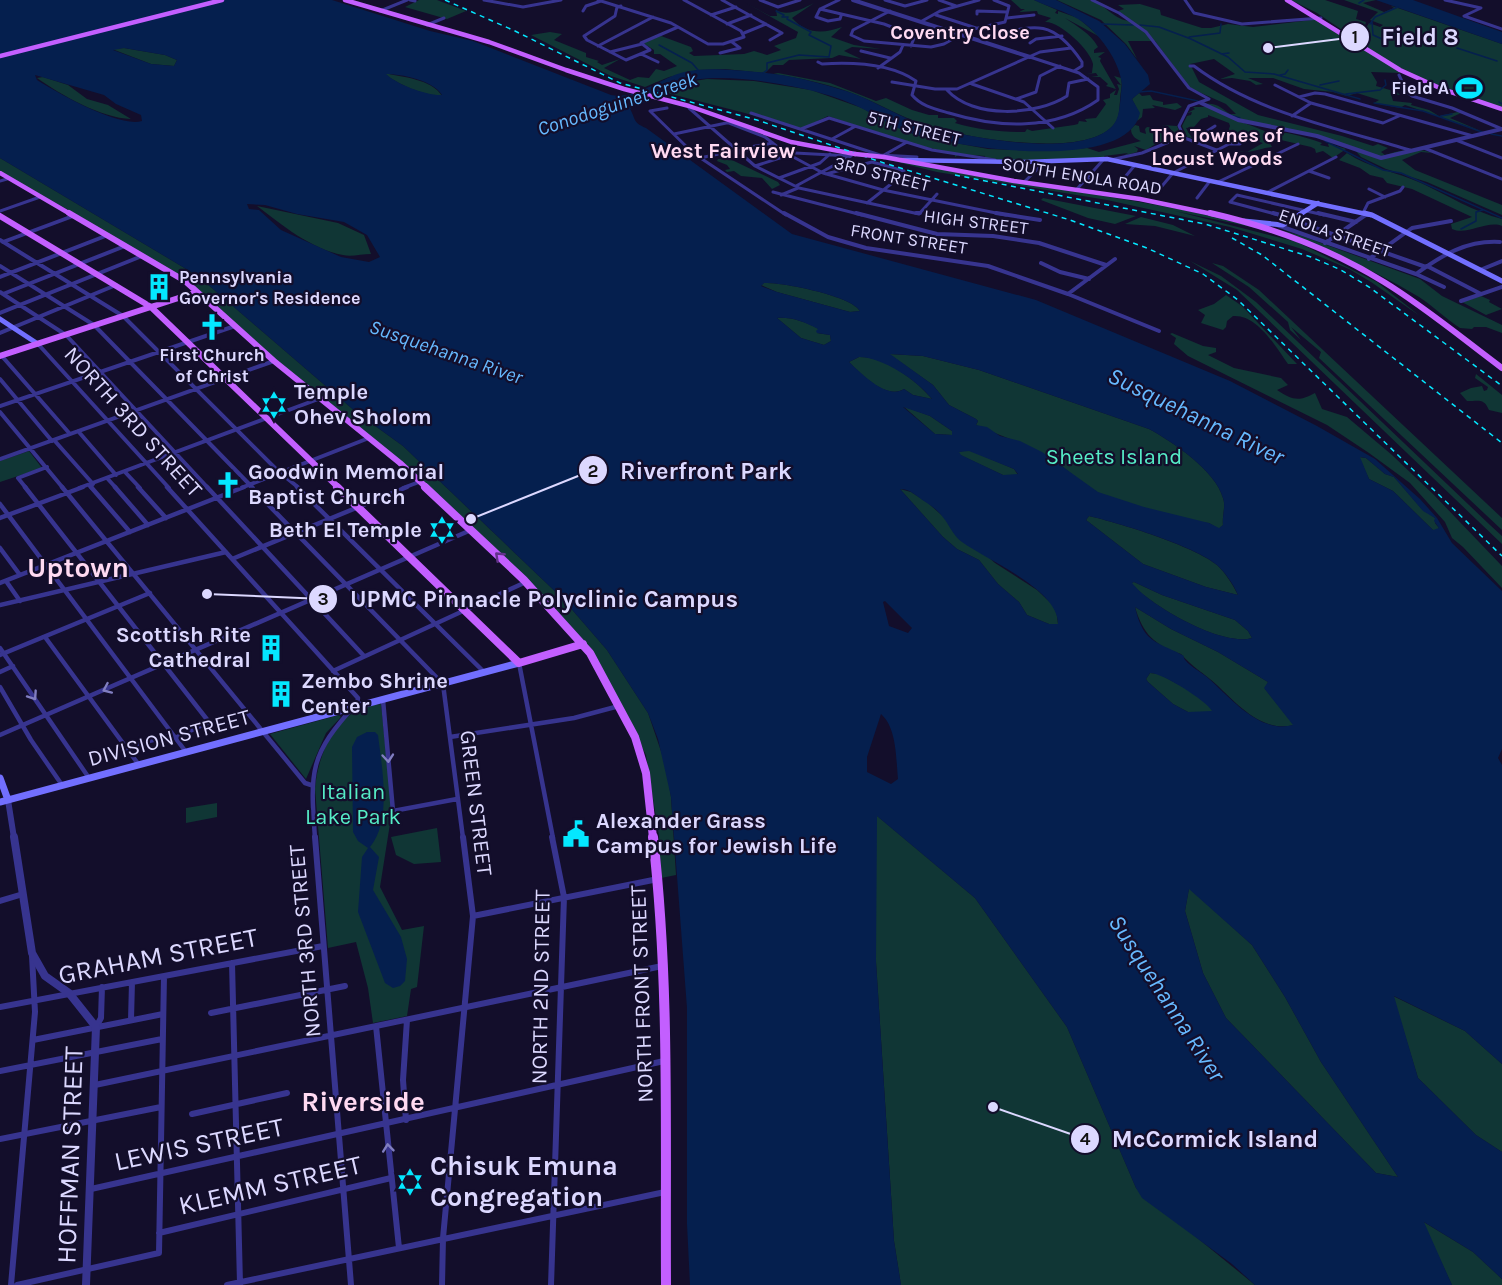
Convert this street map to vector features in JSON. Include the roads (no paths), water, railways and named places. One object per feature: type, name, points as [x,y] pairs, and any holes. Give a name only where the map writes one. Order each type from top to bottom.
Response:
[{"type":"main road","points":[[0,56],[220,0]]},
{"type":"main road","points":[[345,0],[491,43],[631,92],[655,98]]},
{"type":"main road","points":[[1287,0],[1321,18],[1378,57],[1408,74],[1461,96],[1502,109]]},
{"type":"main road","name":"SOUTH ENOLA ROAD","points":[[655,98],[709,113]]},
{"type":"main road","name":"SOUTH ENOLA ROAD","points":[[655,98],[709,113],[805,146],[853,155],[913,159],[1024,182],[1182,207],[1244,221],[1308,243],[1352,263],[1388,285],[1502,368]]},
{"type":"main road","points":[[744,120],[756,130]]},
{"type":"main road","points":[[913,159],[1045,162],[1104,159],[1266,192],[1365,213],[1406,231],[1502,281]]},
{"type":"main road","name":"NORTH FRONT STREET","points":[[0,173],[143,256],[198,292],[274,362],[400,463],[526,582],[583,644],[638,743],[646,773],[658,879],[667,1060],[666,1285]]},
{"type":"main road","points":[[1277,225],[1296,219],[1318,203]]},
{"type":"main road","points":[[0,214],[151,307],[411,556],[519,663]]},
{"type":"main road","name":"ENOLA STREET","points":[[1244,221],[1251,220],[1277,225]]},
{"type":"main road","points":[[1,355],[198,292]]},
{"type":"main road","name":"NORTH 3RD STREET","points":[[0,319],[38,344]]},
{"type":"main road","name":"DIVISION STREET","points":[[4,801],[583,644]]},
{"type":"main road","name":"DIVISION STREET","points":[[556,653],[579,650],[592,660]]},
{"type":"main road","points":[[0,778],[4,801]]},
{"type":"street","points":[[380,10],[408,0],[415,2]]},
{"type":"street","points":[[484,0],[523,7],[561,0]]},
{"type":"street","points":[[542,0],[547,3]]},
{"type":"street","points":[[583,11],[586,6],[601,0],[679,26],[706,44],[719,45],[743,38],[744,33],[766,24]]},
{"type":"street","points":[[684,0],[744,33]]},
{"type":"street","points":[[722,0],[782,33],[770,40]]},
{"type":"street","points":[[760,0],[778,7],[800,0]]},
{"type":"street","points":[[839,0],[820,9],[816,16],[820,20],[836,21],[841,16]]},
{"type":"street","points":[[818,62],[822,64],[848,62],[910,75],[916,81],[912,95],[921,103],[989,123],[1012,125],[1075,114],[1096,102],[1099,97],[1099,88],[1074,71],[853,0]]},
{"type":"street","points":[[885,0],[903,6],[927,0]]},
{"type":"street","points":[[939,0],[956,6]]},
{"type":"street","points":[[922,21],[956,6],[979,0]]},
{"type":"street","points":[[994,0],[1008,5],[1007,18]]},
{"type":"street","points":[[1092,0],[1119,13],[1149,35],[1190,88],[1209,99],[1190,105],[1185,111],[1179,128],[1182,137]]},
{"type":"street","points":[[1185,0],[1192,12],[1240,24],[1321,18]]},
{"type":"street","points":[[1445,0],[1481,8],[1464,15],[1502,29]]},
{"type":"street","points":[[621,6],[679,26]]},
{"type":"street","points":[[621,6],[615,16],[585,34],[585,39],[626,60],[650,49],[642,44]]},
{"type":"street","points":[[521,13],[523,7]]},
{"type":"street","points":[[711,15],[736,7]]},
{"type":"street","points":[[820,9],[841,16],[855,16],[911,35],[914,38],[911,46]]},
{"type":"street","points":[[977,14],[985,10],[1007,12]]},
{"type":"street","points":[[890,11],[852,31],[852,37],[864,41],[911,46],[938,46],[976,28],[1001,24],[1007,18],[1034,15]]},
{"type":"street","points":[[727,24],[751,15]]},
{"type":"street","points":[[935,15],[965,22],[976,28]]},
{"type":"street","points":[[427,25],[444,18]]},
{"type":"street","points":[[598,46],[654,18]]},
{"type":"street","points":[[1045,29],[1048,25]]},
{"type":"street","points":[[610,52],[623,46],[642,44],[679,26]]},
{"type":"street","points":[[980,40],[1030,29],[1045,29],[1062,36],[1083,63],[1074,71]]},
{"type":"street","points":[[1030,43],[1042,38],[1062,36]]},
{"type":"street","points":[[720,53],[740,48],[730,43]]},
{"type":"street","points":[[878,68],[900,52],[903,45]]},
{"type":"street","points":[[892,82],[947,90],[972,84],[1050,50],[1071,48]]},
{"type":"street","points":[[861,51],[890,58]]},
{"type":"street","points":[[641,54],[658,63]]},
{"type":"street","points":[[1016,99],[1036,92],[1041,76],[1060,66]]},
{"type":"street","points":[[1190,66],[1195,66],[1214,81],[1292,116],[1410,150]]},
{"type":"street","points":[[1399,75],[1406,90],[1412,96],[1452,108],[1502,129]]},
{"type":"street","points":[[947,90],[954,98],[995,110],[1031,109],[1061,102],[1067,96],[1070,83],[1088,79]]},
{"type":"street","points":[[972,84],[1016,99],[1053,128]]},
{"type":"street","points":[[1275,85],[1311,103],[1386,123],[1399,116]]},
{"type":"street","points":[[1299,97],[1315,93],[1325,94],[1473,136]]},
{"type":"street","points":[[1201,103],[1238,120],[1317,136],[1376,157],[1388,158],[1410,150],[1502,129]]},
{"type":"street","points":[[1292,116],[1311,103]]},
{"type":"street","name":"FRONT STREET","points":[[668,108],[650,111],[700,158],[797,223],[828,237],[866,248],[980,264],[1068,294],[1159,331]]},
{"type":"street","points":[[689,108],[755,166],[797,187],[919,214],[937,194]]},
{"type":"street","points":[[751,113],[884,156],[913,159]]},
{"type":"street","name":"5TH STREET","points":[[801,129],[826,118],[938,151],[995,160]]},
{"type":"street","points":[[674,134],[744,120]]},
{"type":"street","name":"3RD STREET","points":[[731,122],[826,174],[1002,216],[1040,220]]},
{"type":"street","points":[[1193,140],[1215,126]]},
{"type":"street","points":[[832,139],[855,127]]},
{"type":"street","points":[[1110,160],[1142,153],[1182,137],[1219,151]]},
{"type":"street","points":[[1456,140],[1502,158]]},
{"type":"street","points":[[884,156],[907,142]]},
{"type":"street","points":[[750,147],[773,143]]},
{"type":"street","points":[[1157,192],[1173,173],[1229,144]]},
{"type":"street","points":[[1218,183],[1298,144]]},
{"type":"street","points":[[1424,148],[1502,179]]},
{"type":"street","points":[[700,158],[737,150],[853,155]]},
{"type":"street","points":[[938,151],[938,158]]},
{"type":"street","points":[[755,166],[796,153]]},
{"type":"street","points":[[779,178],[823,161],[830,154]]},
{"type":"street","points":[[781,195],[853,155]]},
{"type":"street","points":[[1266,192],[1336,157]]},
{"type":"street","points":[[1077,189],[1104,159]]},
{"type":"street","points":[[826,174],[872,162],[904,171]]},
{"type":"street","points":[[1024,182],[1045,162]]},
{"type":"street","points":[[1132,186],[1120,183],[1135,165]]},
{"type":"street","points":[[1088,169],[1094,169]]},
{"type":"street","points":[[1309,171],[1329,178]]},
{"type":"street","points":[[1074,175],[1096,180]]},
{"type":"street","points":[[0,181],[7,178]]},
{"type":"street","points":[[1197,198],[1210,181]]},
{"type":"street","points":[[867,203],[891,184]]},
{"type":"street","points":[[1325,243],[1356,222],[1365,213],[1367,204],[1400,191],[1403,187]]},
{"type":"street","points":[[1369,189],[1385,197]]},
{"type":"street","name":"HIGH STREET","points":[[772,192],[937,234],[993,236],[1036,243],[1106,265]]},
{"type":"street","points":[[1296,219],[1230,202],[1237,195],[1356,222]]},
{"type":"street","points":[[0,214],[40,197]]},
{"type":"street","points":[[1,242],[73,216]]},
{"type":"street","points":[[1369,259],[1406,231],[1418,226],[1451,221]]},
{"type":"street","points":[[1301,223],[1427,266],[1481,294]]},
{"type":"street","name":"ENOLA STREET","points":[[1277,225],[1416,274],[1444,287]]},
{"type":"street","points":[[0,277],[108,235]]},
{"type":"street","points":[[1416,274],[1446,252],[1481,241],[1500,242]]},
{"type":"street","points":[[1,242],[123,316],[236,430],[330,519],[484,672]]},
{"type":"street","points":[[1,294],[125,246]]},
{"type":"street","points":[[0,313],[143,256]]},
{"type":"street","points":[[1068,294],[1115,259]]},
{"type":"street","points":[[1480,270],[1502,261]]},
{"type":"street","points":[[1041,263],[1060,272],[1089,279]]},
{"type":"street","points":[[0,266],[94,325],[442,684]]},
{"type":"street","points":[[0,333],[116,285]]},
{"type":"street","points":[[1461,301],[1502,287]]},
{"type":"street","points":[[1,294],[66,335],[364,656]]},
{"type":"street","points":[[0,406],[235,326]]},
{"type":"street","name":"NORTH 3RD STREET","points":[[38,344],[358,698],[328,735],[314,766],[311,785],[351,1285]]},
{"type":"street","points":[[1,355],[70,434]]},
{"type":"street","points":[[1,458],[274,362]]},
{"type":"street","points":[[0,379],[130,532]]},
{"type":"street","points":[[0,518],[321,398]]},
{"type":"street","points":[[0,412],[305,783],[311,785]]},
{"type":"street","points":[[78,431],[116,475]]},
{"type":"street","points":[[20,601],[3,582],[369,438]]},
{"type":"street","points":[[47,467],[18,478],[209,722],[174,736],[125,747]]},
{"type":"street","points":[[125,472],[165,519]]},
{"type":"street","points":[[107,478],[148,525]]},
{"type":"street","points":[[232,559],[419,482]]},
{"type":"street","points":[[0,504],[186,752]]},
{"type":"street","points":[[0,735],[471,530]]},
{"type":"street","points":[[0,548],[20,575]]},
{"type":"street","points":[[0,605],[226,552]]},
{"type":"street","points":[[333,670],[526,582]]},
{"type":"street","points":[[2,655],[150,593]]},
{"type":"street","points":[[45,637],[139,765]]},
{"type":"street","points":[[0,648],[2,655],[13,666],[89,778]]},
{"type":"street","name":"NORTH 2ND STREET","points":[[519,663],[564,897],[551,1285]]},
{"type":"street","points":[[0,672],[13,666]]},
{"type":"street","name":"GREEN STREET","points":[[442,684],[473,916],[443,1238],[442,1285]]},
{"type":"street","points":[[0,687],[62,785]]},
{"type":"street","points":[[383,700],[393,811],[457,799]]},
{"type":"street","points":[[450,738],[574,718],[619,706]]},
{"type":"street","points":[[4,801],[23,894],[32,953],[35,1000],[11,1285]]},
{"type":"street","points":[[473,916],[658,879]]},
{"type":"street","points":[[0,901],[23,894]]},
{"type":"street","name":"GRAHAM STREET","points":[[0,1007],[323,946]]},
{"type":"street","name":"HOFFMAN STREET","points":[[32,953],[45,976],[69,993],[96,1027]]},
{"type":"street","points":[[232,963],[240,1283]]},
{"type":"street","points":[[94,1085],[662,966]]},
{"type":"street","points":[[17,1285],[159,1254],[164,976]]},
{"type":"street","points":[[131,1020],[132,982]]},
{"type":"street","points":[[211,1013],[345,986]]},
{"type":"street","name":"HOFFMAN STREET","points":[[87,1285],[96,1027],[101,1018],[102,987]]},
{"type":"street","points":[[33,1040],[163,1014]]},
{"type":"street","points":[[406,1020],[403,1080],[406,1120]]},
{"type":"street","points":[[375,1026],[399,1248]]},
{"type":"street","points":[[0,1071],[162,1039]]},
{"type":"street","name":"LEWIS STREET","points":[[91,1189],[667,1060]]},
{"type":"street","points":[[192,1114],[287,1093]]},
{"type":"street","points":[[0,1139],[161,1107]]},
{"type":"street","name":"KLEMM STREET","points":[[159,1233],[391,1178]]},
{"type":"street","points":[[227,1285],[665,1192]]},
{"type":"water","points":[[0,0],[332,0],[430,31],[473,41],[611,95],[620,96],[639,92],[675,75],[693,70],[720,69],[768,73],[846,91],[935,128],[988,139],[1049,144],[1076,142],[1099,135],[1114,124],[1119,111],[1122,85],[1113,57],[1093,31],[1073,16],[1034,0],[1056,0],[1099,21],[1125,44],[1148,75],[1150,84],[1132,99],[1140,113],[1128,132],[1104,144],[1071,150],[1033,151],[958,144],[905,131],[855,105],[829,95],[744,79],[692,80],[678,84],[630,109],[638,124],[792,234],[1036,300],[1230,381],[1317,426],[1375,459],[1420,499],[1437,518],[1452,543],[1502,591],[1502,749],[1498,758],[1502,765],[1502,1064],[1465,1031],[1394,996],[1418,1078],[1476,1135],[1502,1152],[1502,1279],[1473,1252],[1424,1222],[1452,1285],[1255,1285],[1232,1264],[1142,1198],[1067,1027],[975,898],[877,816],[876,962],[894,1241],[901,1285],[690,1285],[687,1224],[687,1008],[671,797],[658,739],[648,713],[607,650],[562,598],[403,446],[356,412],[198,276],[0,158]],"holes":[[[124,48],[165,55],[177,60],[174,66],[151,64],[113,50]],[[386,74],[400,75],[424,82],[432,85],[442,95],[428,94],[404,85]],[[35,75],[104,95],[116,104],[141,115],[142,121],[132,122],[104,115],[37,80]],[[247,204],[265,205],[297,214],[344,222],[367,235],[380,257],[369,262],[341,257],[281,230],[259,210],[249,209]],[[764,283],[773,283],[831,295],[854,305],[860,311],[850,312],[777,292],[761,286]],[[777,318],[793,319],[808,324],[818,329],[817,333],[830,335],[831,341],[824,345],[801,338]],[[890,354],[923,356],[979,370],[1149,429],[1181,449],[1212,478],[1224,501],[1223,525],[1219,528],[1209,523],[1144,507],[1098,492],[1042,452],[1020,441],[1000,436],[987,427],[976,425],[978,421],[949,405],[933,385]],[[859,357],[878,361],[918,384],[932,399],[913,395],[904,389],[890,391],[875,384],[849,362]],[[903,407],[930,416],[952,431],[952,435],[935,434]],[[969,451],[1014,469],[1018,474],[1003,475],[961,455],[959,452]],[[1360,457],[1366,458],[1385,474],[1394,477],[1423,511],[1435,518],[1434,521],[1439,528],[1433,530],[1393,491],[1369,479]],[[900,489],[911,492],[936,510],[962,542],[1035,588],[1047,599],[1055,611],[1058,624],[1049,624],[1027,615],[1019,602],[998,584],[979,560],[957,549],[943,537]],[[1089,516],[1119,524],[1192,550],[1217,565],[1232,583],[1238,595],[1206,587],[1143,564],[1086,520]],[[1132,583],[1235,620],[1248,631],[1252,638],[1239,639],[1206,631],[1154,603]],[[885,601],[912,628],[908,633],[889,626],[883,602]],[[1135,607],[1268,682],[1264,688],[1293,725],[1269,724],[1246,712],[1188,663],[1183,656],[1148,636]],[[1150,673],[1164,677],[1183,688],[1212,711],[1188,712],[1173,704],[1148,682],[1146,679]],[[881,714],[890,727],[895,744],[898,779],[891,784],[867,772],[867,757]],[[1189,889],[1252,945],[1285,997],[1321,1062],[1398,1177],[1376,1173],[1226,1018],[1203,973],[1185,911]]]},
{"type":"water","points":[[1376,0],[1413,0],[1502,32],[1502,44]]},
{"type":"water","points":[[367,732],[375,732],[378,735],[384,794],[381,823],[370,847],[379,857],[373,890],[401,937],[407,959],[405,981],[393,988],[385,983],[358,912],[362,857],[368,848],[358,841],[353,832],[352,747],[357,737]]},
{"type":"waterway","points":[[1359,3],[1364,0]]},
{"type":"waterway","points":[[1370,24],[1375,17],[1398,7]]},
{"type":"waterway","points":[[763,73],[767,70],[767,63],[799,55],[829,57],[831,46],[809,35],[811,32],[787,19],[788,17],[782,17],[784,15],[776,11]]},
{"type":"waterway","points":[[1372,22],[1373,35],[1382,39]]},
{"type":"waterway","points":[[1102,24],[1133,25]]},
{"type":"waterway","points":[[1189,37],[1220,33],[1221,24]]},
{"type":"waterway","points":[[1140,25],[1159,27],[1222,54]]},
{"type":"waterway","points":[[1383,34],[1391,28]]},
{"type":"waterway","points":[[1331,39],[1342,39]]},
{"type":"waterway","name":"Conodoguinet Creek","points":[[659,45],[692,63],[698,70]]},
{"type":"waterway","points":[[1457,48],[1497,61]]},
{"type":"waterway","points":[[1222,54],[1229,53]]},
{"type":"waterway","points":[[1222,54],[1245,72],[1274,74],[1360,99]]},
{"type":"waterway","points":[[1280,75],[1285,74],[1288,70]]},
{"type":"waterway","points":[[1346,94],[1380,90],[1386,85],[1385,80]]},
{"type":"waterway","points":[[1320,85],[1339,81]]},
{"type":"waterway","points":[[1139,92],[1151,91],[1198,101]]},
{"type":"waterway","points":[[1374,103],[1423,111],[1482,132]]},
{"type":"waterway","points":[[1441,116],[1452,114]]},
{"type":"waterway","points":[[1230,115],[1240,118]]},
{"type":"waterway","points":[[1491,134],[1502,136]]},
{"type":"waterway","points":[[1325,141],[1383,170],[1401,173],[1502,218]]},
{"type":"waterway","points":[[1461,229],[1476,221],[1476,212],[1483,210]]},
{"type":"railway","points":[[445,0],[515,31],[620,83],[757,120],[884,163],[1070,220],[1147,248],[1203,274],[1238,300],[1502,556]]},
{"type":"railway","points":[[955,175],[1205,224],[1311,257],[1341,270],[1369,287],[1502,386]]},
{"type":"railway","points":[[1232,238],[1262,255],[1502,443]]},
{"type":"place","name":"Field 8","points":[[1268,48]]},
{"type":"place","name":"Field A","points":[[1469,88]]},
{"type":"place","name":"Pennsylvania Governor's Residence","points":[[159,287]]},
{"type":"place","name":"First Church of Christ","points":[[212,327]]},
{"type":"place","name":"Temple Ohev Sholom","points":[[274,405]]},
{"type":"place","name":"Goodwin Memorial Baptist Church","points":[[228,485]]},
{"type":"place","name":"Riverfront Park","points":[[471,519]]},
{"type":"place","name":"Beth El Temple","points":[[442,530]]},
{"type":"place","name":"UPMC Pinnacle Polyclinic Campus","points":[[207,594]]},
{"type":"place","name":"Scottish Rite Cathedral","points":[[271,648]]},
{"type":"place","name":"Zembo Shrine Center","points":[[281,694]]},
{"type":"place","name":"Alexander Grass Campus for Jewish Life","points":[[576,834]]},
{"type":"place","name":"McCormick Island","points":[[993,1107]]},
{"type":"place","name":"Chisuk Emuna Congregation","points":[[410,1182]]},
{"type":"district","name":"Coventry Close","points":[[960,32]]},
{"type":"district","name":"The Townes of Locust Woods","points":[[1217,146]]},
{"type":"district","name":"West Fairview","points":[[723,151]]},
{"type":"district","name":"Uptown","points":[[78,567]]},
{"type":"district","name":"Riverside","points":[[363,1101]]},
{"type":"water label","name":"Susquehanna River","points":[[446,352]]},
{"type":"water label","name":"Susquehanna River","points":[[1196,416]]},
{"type":"water label","name":"Susquehanna River","points":[[1167,998]]},
{"type":"park label","name":"Sheets Island","points":[[1114,457]]},
{"type":"park label","name":"Italian Lake Park","points":[[353,804]]}]
